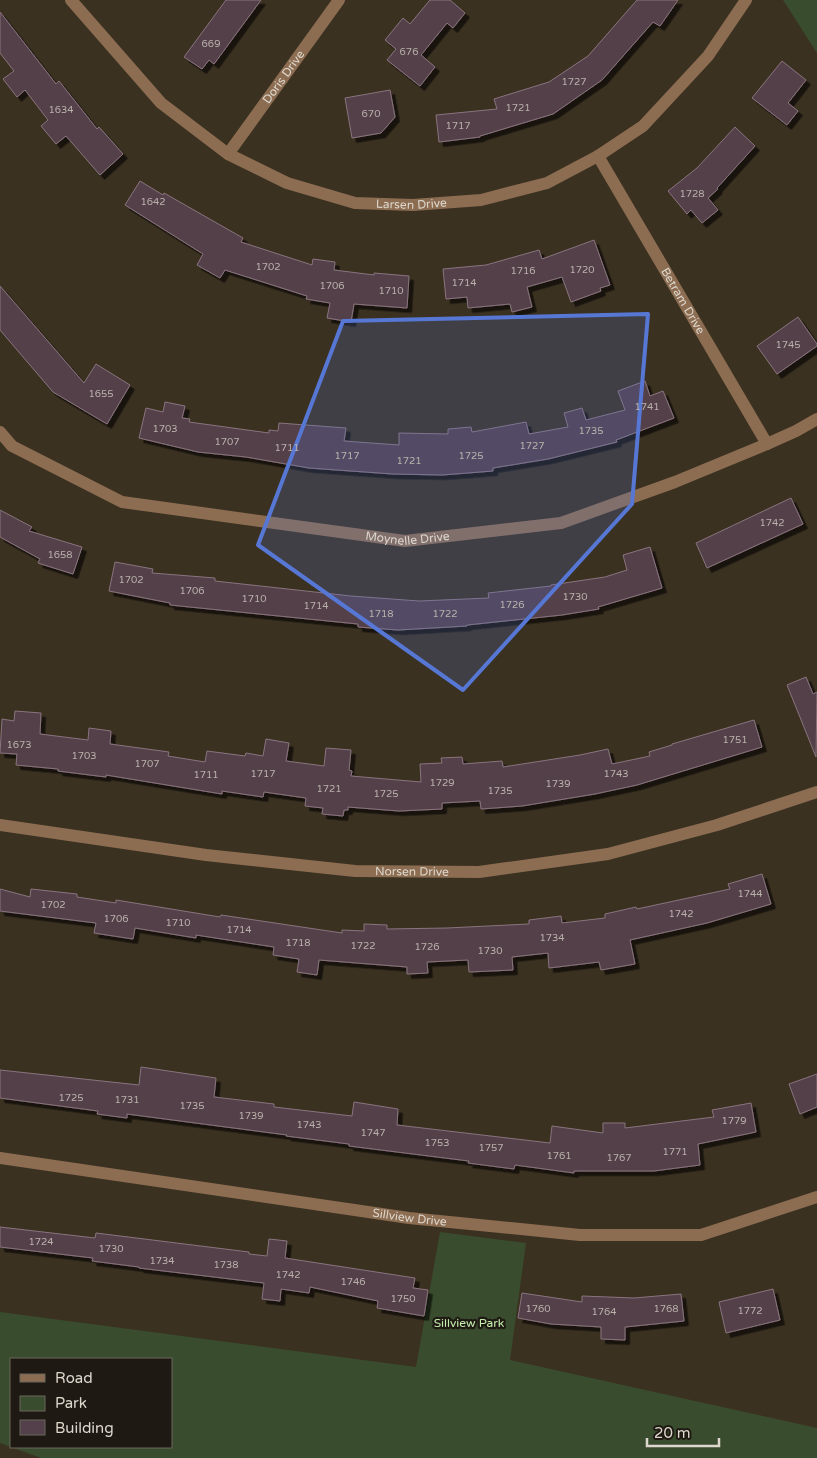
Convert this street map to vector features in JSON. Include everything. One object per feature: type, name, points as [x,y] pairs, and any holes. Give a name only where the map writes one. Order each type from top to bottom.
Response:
[{"type":"street","name":"Larsen Drive","points":[[71,0],[161,103],[228,154],[287,183],[355,203],[413,205],[481,200],[547,183],[598,156],[643,126],[708,56],[746,0]]},
{"type":"street","name":"Doris Drive","points":[[228,154],[339,0]]},
{"type":"street","name":"Betram Drive","points":[[598,156],[767,444]]},
{"type":"street","name":"Moynelle Drive","points":[[0,432],[12,446],[122,502],[405,541],[561,523],[675,482],[767,444],[817,419]]},
{"type":"street","name":"Norsen Drive","points":[[0,825],[206,855],[355,872],[479,872],[608,854],[717,825],[817,792]]},
{"type":"street","name":"Sillview Drive","points":[[0,1158],[409,1218],[580,1235],[702,1235],[817,1197]]},
{"type":"highlighted area","points":[[648,314],[632,504],[463,690],[258,545],[343,321]]},
{"type":"green space","points":[[783,0],[817,0],[817,53]]},
{"type":"green space","name":"Sillview Park","points":[[440,1232],[526,1243],[510,1360],[817,1428],[817,1458],[41,1458],[14,1448],[172,1448],[172,1358],[10,1358],[10,1447],[0,1443],[0,1312],[416,1367]]},
{"type":"building","points":[[226,0],[261,0],[214,64],[209,60],[202,69],[184,57]]},
{"type":"building","points":[[430,0],[450,0],[465,13],[453,28],[447,23],[421,55],[435,67],[420,86],[387,60],[396,49],[385,40],[403,18],[410,24]]},
{"type":"building","points":[[637,0],[678,0],[660,26],[653,22],[602,80],[553,114],[480,137],[439,142],[436,115],[497,109],[494,99],[549,82],[588,56]]},
{"type":"building","points":[[0,12],[56,84],[59,81],[97,129],[99,127],[123,154],[100,175],[66,136],[56,144],[41,126],[48,120],[25,90],[17,97],[3,79],[14,71],[0,53]]},
{"type":"building","points":[[782,61],[806,80],[788,103],[798,111],[787,125],[752,98]]},
{"type":"building","points":[[390,90],[395,117],[381,133],[352,138],[345,98]]},
{"type":"building","points":[[735,127],[755,146],[708,198],[718,210],[702,223],[691,210],[687,214],[668,191],[697,168]]},
{"type":"building","points":[[140,181],[243,238],[241,242],[312,265],[313,259],[335,262],[334,270],[374,275],[374,273],[409,276],[407,308],[354,304],[351,322],[327,318],[330,303],[306,299],[307,296],[225,270],[220,278],[197,265],[203,254],[125,205]]},
{"type":"building","points":[[594,240],[610,285],[600,288],[601,291],[571,302],[562,277],[527,287],[532,307],[512,312],[510,304],[468,308],[467,297],[446,299],[443,269],[486,265],[539,250],[542,259]]},
{"type":"building","points":[[0,286],[84,383],[96,364],[130,385],[107,424],[53,392],[0,330]]},
{"type":"building","points":[[798,317],[817,346],[777,374],[757,346]]},
{"type":"building","points":[[645,381],[650,396],[663,391],[674,418],[616,440],[617,442],[548,459],[493,468],[493,471],[442,475],[393,474],[309,468],[246,457],[198,452],[139,438],[146,408],[163,412],[165,402],[185,406],[182,418],[190,419],[189,422],[269,433],[269,430],[278,431],[279,423],[346,428],[344,441],[399,445],[399,433],[448,434],[448,429],[471,427],[472,432],[526,422],[529,434],[568,427],[564,413],[582,408],[586,420],[625,410],[618,391]]},
{"type":"building","points":[[791,498],[803,524],[707,568],[696,543]]},
{"type":"building","points":[[0,510],[32,527],[29,531],[82,547],[73,574],[38,563],[40,559],[0,537]]},
{"type":"building","points":[[650,547],[662,588],[598,607],[599,609],[467,626],[398,630],[358,627],[358,624],[170,605],[170,603],[109,591],[115,562],[153,569],[152,573],[215,578],[215,581],[351,596],[419,601],[489,598],[488,593],[551,586],[605,577],[627,570],[623,555]]},
{"type":"building","points":[[806,677],[813,694],[817,692],[816,757],[787,685]]},
{"type":"building","points":[[15,711],[41,713],[40,734],[88,740],[89,728],[111,731],[110,744],[169,752],[168,756],[205,762],[207,751],[245,756],[246,753],[263,756],[266,739],[289,743],[286,761],[324,766],[326,748],[351,750],[349,770],[352,771],[351,776],[421,782],[420,764],[442,763],[441,758],[462,757],[463,764],[502,761],[503,767],[608,749],[612,764],[650,756],[649,752],[672,744],[754,720],[762,747],[637,785],[595,794],[522,806],[481,809],[480,801],[442,803],[442,809],[399,811],[348,807],[348,810],[344,810],[343,816],[322,814],[323,808],[305,806],[306,798],[264,792],[263,797],[222,791],[222,794],[106,775],[106,777],[58,771],[58,769],[16,765],[17,754],[0,753],[2,719],[14,721]]},
{"type":"building","points":[[762,874],[771,904],[707,923],[630,940],[635,964],[601,970],[599,962],[549,968],[548,953],[512,957],[513,970],[469,972],[468,960],[427,962],[428,973],[407,974],[407,967],[319,960],[317,975],[297,972],[299,959],[273,955],[274,947],[196,935],[196,938],[135,928],[133,939],[94,933],[96,923],[0,911],[0,889],[30,897],[31,889],[77,894],[77,897],[116,903],[116,900],[220,917],[221,915],[342,933],[342,930],[364,931],[364,924],[387,925],[387,929],[447,928],[529,924],[529,920],[561,916],[562,923],[605,918],[605,914],[730,889],[728,884]]},
{"type":"building","points":[[141,1067],[216,1078],[214,1097],[274,1104],[274,1107],[352,1116],[354,1102],[398,1109],[397,1125],[550,1143],[552,1126],[603,1133],[603,1123],[625,1123],[625,1128],[714,1117],[712,1110],[751,1103],[756,1132],[698,1144],[700,1165],[654,1171],[574,1171],[574,1173],[515,1165],[514,1169],[468,1163],[469,1161],[349,1146],[349,1144],[287,1135],[127,1114],[127,1118],[97,1114],[98,1111],[0,1098],[0,1070],[139,1085]]},
{"type":"building","points":[[817,1074],[817,1107],[800,1114],[789,1084]]},
{"type":"building","points":[[0,1227],[95,1238],[96,1233],[249,1252],[249,1254],[267,1256],[269,1239],[287,1241],[285,1258],[415,1278],[413,1288],[428,1290],[424,1316],[377,1308],[378,1301],[310,1287],[309,1293],[281,1289],[280,1301],[262,1299],[264,1283],[139,1268],[92,1261],[93,1258],[0,1247]]},
{"type":"building","points":[[773,1289],[780,1320],[726,1333],[719,1302]]},
{"type":"building","points":[[522,1293],[582,1302],[582,1296],[634,1298],[681,1294],[684,1321],[625,1327],[625,1340],[601,1339],[601,1327],[551,1324],[518,1318]]}]
